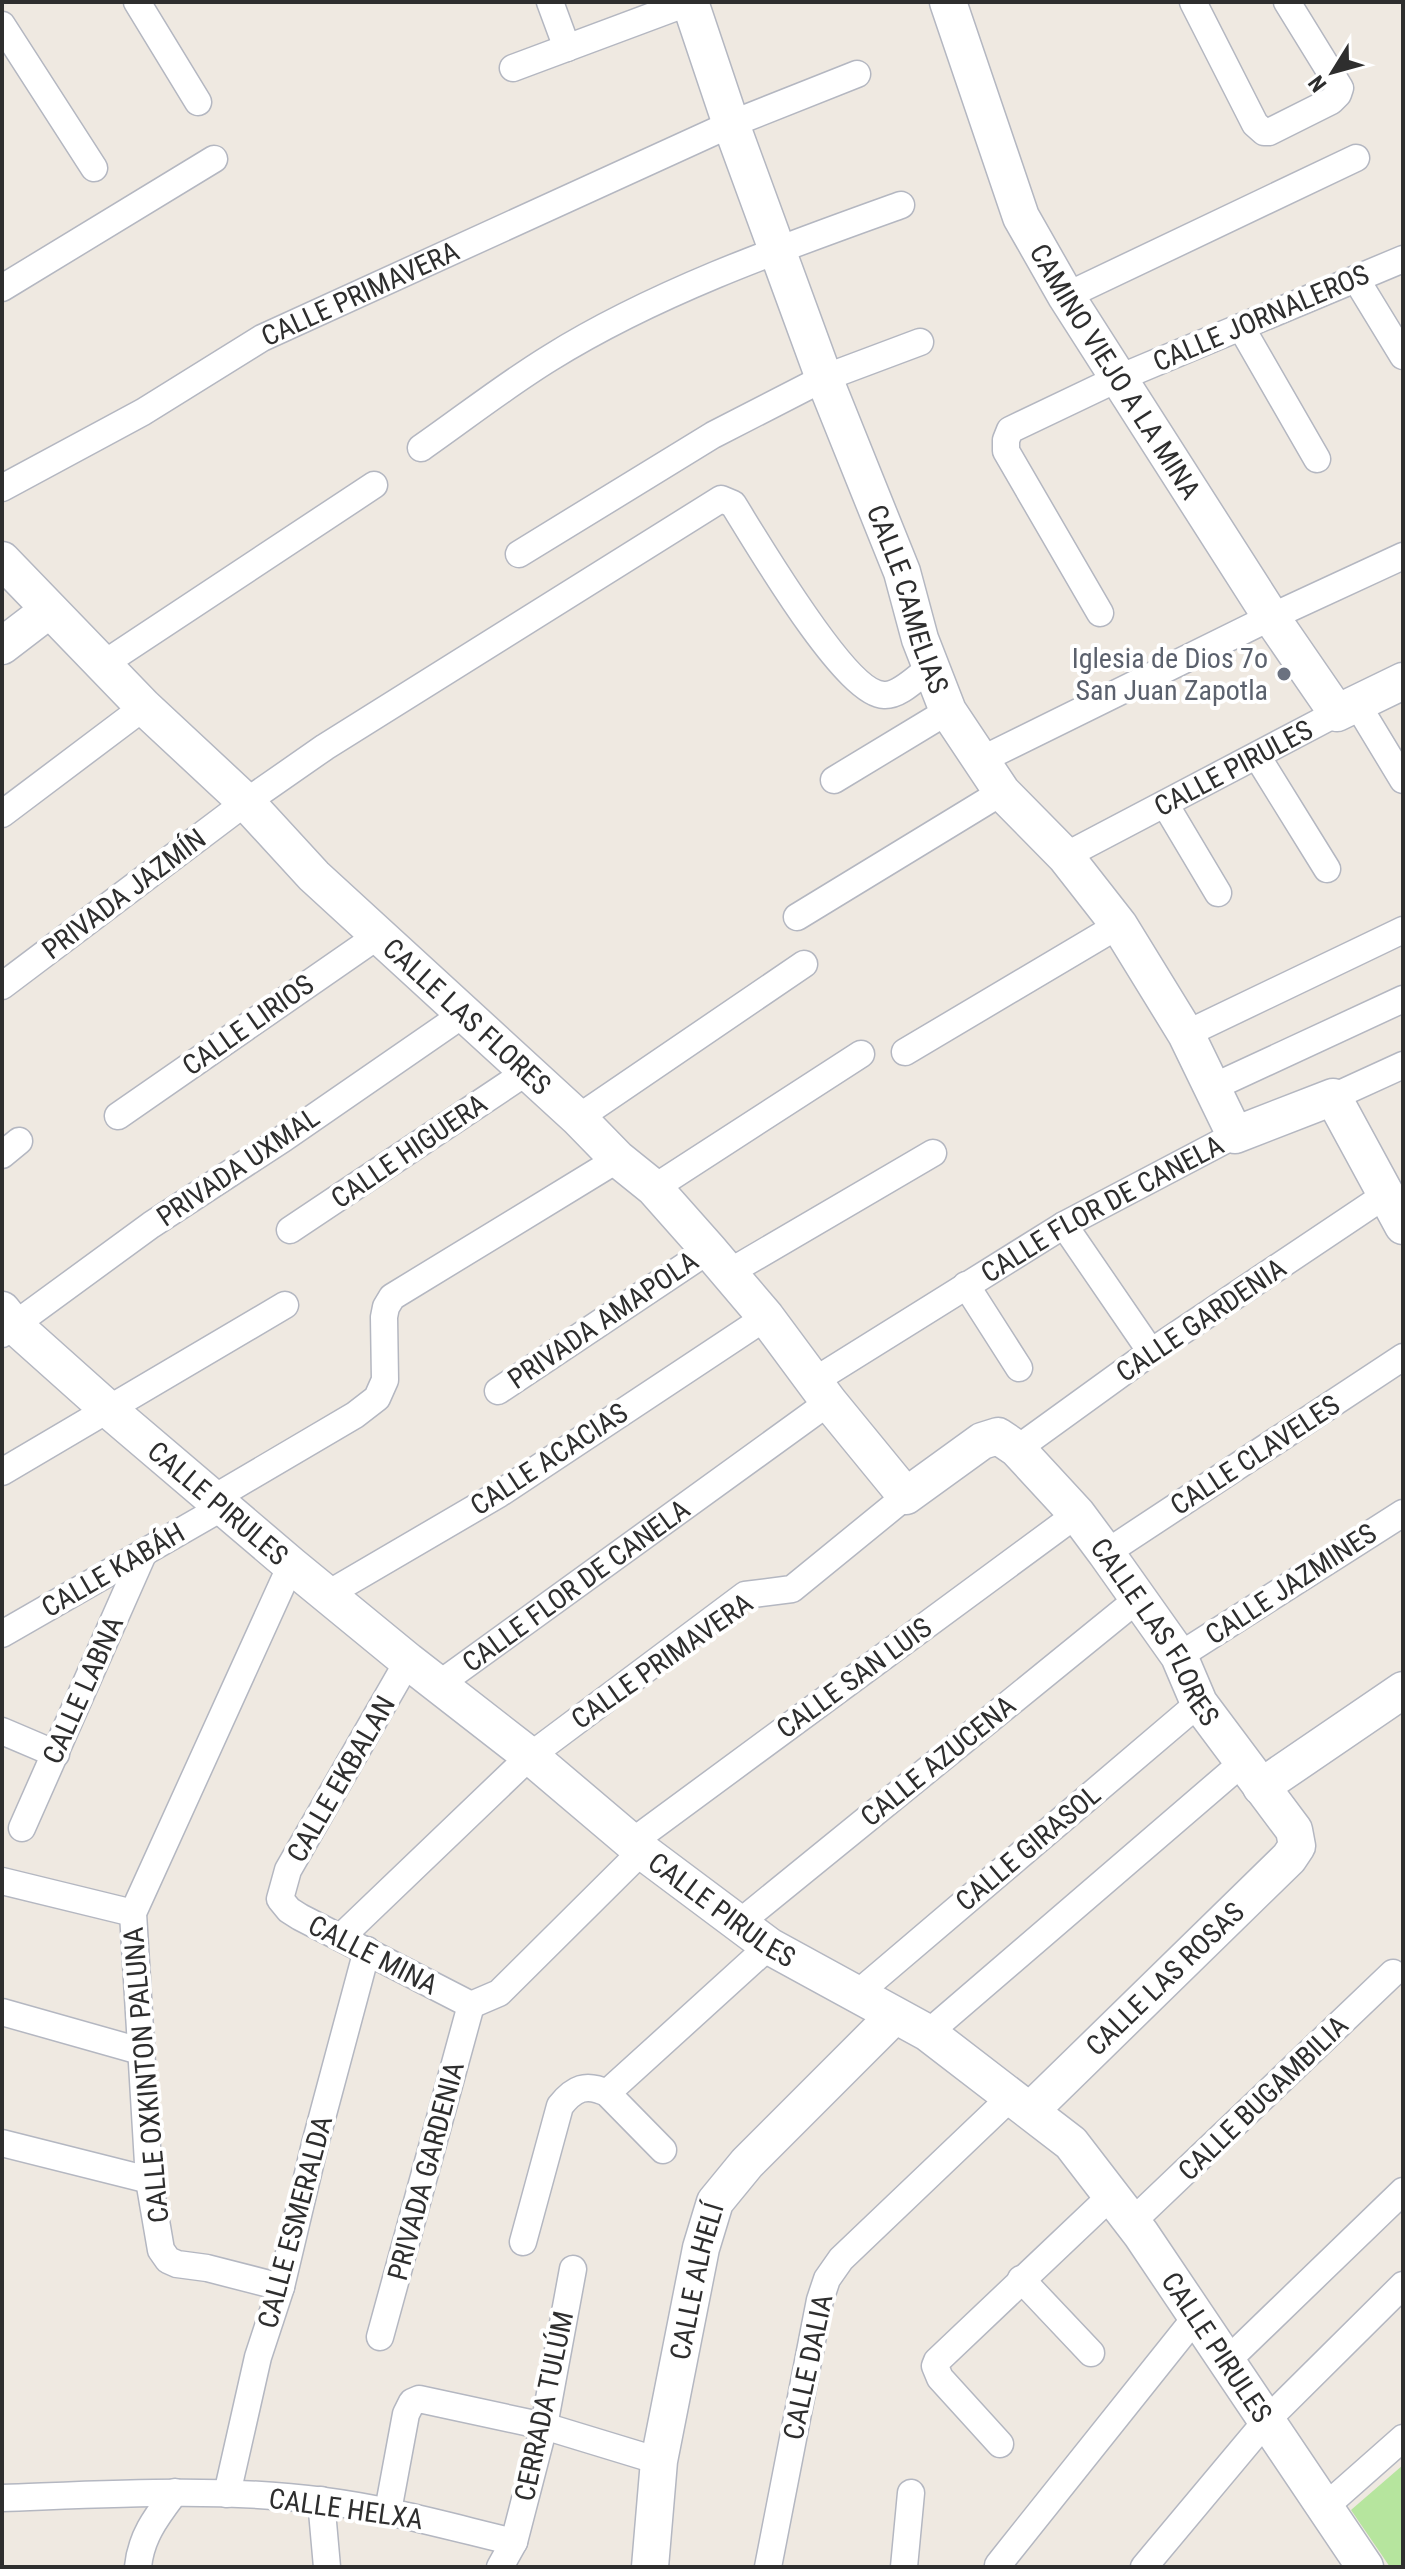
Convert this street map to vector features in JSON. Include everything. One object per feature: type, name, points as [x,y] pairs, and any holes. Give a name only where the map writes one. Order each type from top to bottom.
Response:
[{"type":"street","points":[[137,2],[198,102]]},
{"type":"street","points":[[550,2],[567,48]]},
{"type":"street","points":[[513,68],[690,2]]},
{"type":"street","name":"CALLE CAMELIAS","points":[[690,2],[824,378],[902,572],[920,639],[948,711],[1002,792],[1065,856],[1119,925],[1186,1034],[1235,1135]]},
{"type":"street","name":"CAMINO VIEJO A LA MINA","points":[[948,2],[1021,217],[1066,296],[1271,617],[1347,708]]},
{"type":"street","points":[[1193,2],[1255,124],[1264,132],[1269,132],[1331,101],[1340,88],[1287,2]]},
{"type":"street","points":[[2,25],[94,168]]},
{"type":"street","name":"CALLE PRIMAVERA","points":[[2,488],[143,412],[262,338],[731,124],[857,74]]},
{"type":"street","points":[[1066,296],[1356,158]]},
{"type":"street","points":[[2,288],[214,159]]},
{"type":"street","points":[[421,448],[551,357],[638,310],[778,249],[901,205]]},
{"type":"street","name":"CALLE JORNALEROS","points":[[1100,613],[1006,451],[1010,430],[1119,378],[1403,259]]},
{"type":"street","points":[[1356,279],[1403,356]]},
{"type":"street","points":[[1241,327],[1317,459]]},
{"type":"street","points":[[519,554],[713,435],[824,378],[920,342]]},
{"type":"street","points":[[102,665],[374,485]]},
{"type":"street","name":"PRIVADA JAZMÍN","points":[[2,986],[246,802],[325,747],[721,499],[733,504],[803,615],[862,685],[887,696],[901,690],[931,667]]},
{"type":"street","points":[[981,760],[1271,617],[1403,556]]},
{"type":"street","name":"CALLE LAS FLORES","points":[[2,560],[144,707],[246,802],[314,876],[528,1071],[618,1159],[654,1188],[766,1317],[906,1496]]},
{"type":"street","points":[[2,646],[49,610]]},
{"type":"street","name":"CALLE PIRULES","points":[[1065,856],[1403,681]]},
{"type":"street","points":[[2,814],[144,707]]},
{"type":"street","points":[[1347,708],[1403,780]]},
{"type":"street","points":[[834,780],[948,711]]},
{"type":"street","points":[[1257,756],[1327,869]]},
{"type":"street","points":[[797,917],[1002,792]]},
{"type":"street","points":[[1165,804],[1218,893]]},
{"type":"street","points":[[905,1052],[1119,925]]},
{"type":"street","points":[[1186,1034],[1403,930]]},
{"type":"street","name":"CALLE LIRIOS","points":[[118,1116],[379,935]]},
{"type":"street","points":[[578,1118],[804,964]]},
{"type":"street","points":[[1211,1088],[1403,999]]},
{"type":"street","name":"PRIVADA UXMAL","points":[[6,1323],[465,1013]]},
{"type":"street","points":[[654,1188],[861,1054]]},
{"type":"street","name":"CALLE FLOR DE CANELA","points":[[438,1685],[822,1391],[966,1285],[1064,1225],[1235,1135],[1333,1097],[1403,1065]]},
{"type":"street","name":"CALLE HIGUERA","points":[[290,1230],[528,1071]]},
{"type":"street","points":[[1333,1097],[1403,1226]]},
{"type":"street","name":"PRIVADA AMAPOLA","points":[[498,1391],[718,1262],[933,1153]]},
{"type":"street","name":"CALLE KABÁH","points":[[2,1634],[144,1552],[355,1415],[377,1398],[385,1380],[384,1317],[392,1297],[618,1159]]},
{"type":"street","name":"CALLE GARDENIA","points":[[1004,1443],[1151,1352],[1387,1194]]},
{"type":"street","points":[[1064,1225],[1151,1352]]},
{"type":"street","points":[[966,1285],[1019,1368]]},
{"type":"street","points":[[2,1472],[285,1305]]},
{"type":"street","name":"CALLE ACACIAS","points":[[328,1594],[499,1494],[766,1317]]},
{"type":"street","name":"CALLE PIRULES","points":[[6,1323],[291,1565],[530,1756],[637,1847],[769,1946],[928,2033],[1071,2143],[1122,2209],[1365,2567]]},
{"type":"street","name":"CALLE CLAVELES","points":[[1106,1553],[1403,1357]]},
{"type":"street","name":"CALLE PRIMAVERA","points":[[530,1756],[745,1595],[792,1589],[906,1496],[1004,1443]]},
{"type":"street","name":"CALLE LAS FLORES","points":[[1004,1443],[1077,1514],[1139,1598],[1179,1656],[1199,1703],[1294,1830],[1297,1846]]},
{"type":"street","name":"CALLE JAZMINES","points":[[1179,1656],[1403,1513]]},
{"type":"street","name":"CALLE SAN LUIS","points":[[637,1847],[1077,1514]]},
{"type":"street","name":"CALLE LABNA","points":[[22,1828],[144,1552]]},
{"type":"street","name":"CALLE OXKINTON PALUNA","points":[[281,2287],[207,2268],[177,2264],[168,2260],[161,2250],[149,2180],[133,1913],[291,1565]]},
{"type":"street","name":"CALLE AZUCENA","points":[[738,1924],[1139,1598]]},
{"type":"street","name":"CALLE EKBALAN","points":[[280,1899],[288,1870],[408,1661]]},
{"type":"street","points":[[928,2033],[1252,1775],[1403,1690]]},
{"type":"street","name":"CALLE GIRASOL","points":[[857,1994],[1199,1703]]},
{"type":"street","points":[[2,1731],[56,1754]]},
{"type":"street","points":[[341,1937],[530,1756]]},
{"type":"street","name":"CALLE LAS ROSAS","points":[[1021,2104],[1289,1858],[1297,1846]]},
{"type":"street","points":[[471,2005],[499,1993],[637,1847]]},
{"type":"street","points":[[2,1881],[133,1913]]},
{"type":"street","name":"CALLE MINA","points":[[280,1899],[289,1910],[471,2005]]},
{"type":"street","points":[[523,2242],[560,2106],[576,2090],[596,2090],[769,1946]]},
{"type":"street","name":"CALLE ESMERALDA","points":[[227,2494],[258,2357],[281,2287],[315,2144],[367,1950]]},
{"type":"street","name":"CALLE BUGAMBILIA","points":[[1000,2444],[940,2378],[935,2366],[939,2356],[1021,2279],[1122,2209],[1393,1973]]},
{"type":"street","name":"PRIVADA GARDENIA","points":[[380,2337],[471,2005]]},
{"type":"street","points":[[2,2012],[140,2051]]},
{"type":"street","name":"CALLE ALHELÍ","points":[[650,2567],[659,2461],[701,2248],[715,2202],[747,2163],[894,2016]]},
{"type":"street","points":[[596,2090],[663,2150]]},
{"type":"street","name":"CALLE DALIA","points":[[768,2567],[820,2300],[827,2279],[841,2259],[1021,2104]]},
{"type":"street","points":[[2,2143],[149,2180]]},
{"type":"street","points":[[1227,2361],[1403,2191]]},
{"type":"street","name":"CERRADA TULÚM","points":[[500,2567],[514,2542],[544,2426],[573,2269]]},
{"type":"street","points":[[1021,2279],[1091,2353]]},
{"type":"street","points":[[1144,2567],[1267,2420],[1403,2285]]},
{"type":"street","points":[[998,2565],[1196,2317]]},
{"type":"street","points":[[388,2511],[406,2414],[412,2402],[426,2399],[544,2426],[659,2461]]},
{"type":"street","points":[[1326,2506],[1403,2438]]},
{"type":"street","points":[[138,2567],[140,2548],[153,2520],[175,2492]]},
{"type":"street","name":"CALLE HELXA","points":[[2,2498],[175,2492],[321,2500],[388,2511],[514,2542]]},
{"type":"street","points":[[904,2567],[911,2493]]},
{"type":"street","points":[[321,2500],[327,2567]]},
{"type":"green space","points":[[1403,2465],[1403,2567],[1390,2567],[1351,2510]]},
{"type":"place","name":"Iglesia de Dios 7o San Juan Zapotla","points":[[1284,674]]}]
